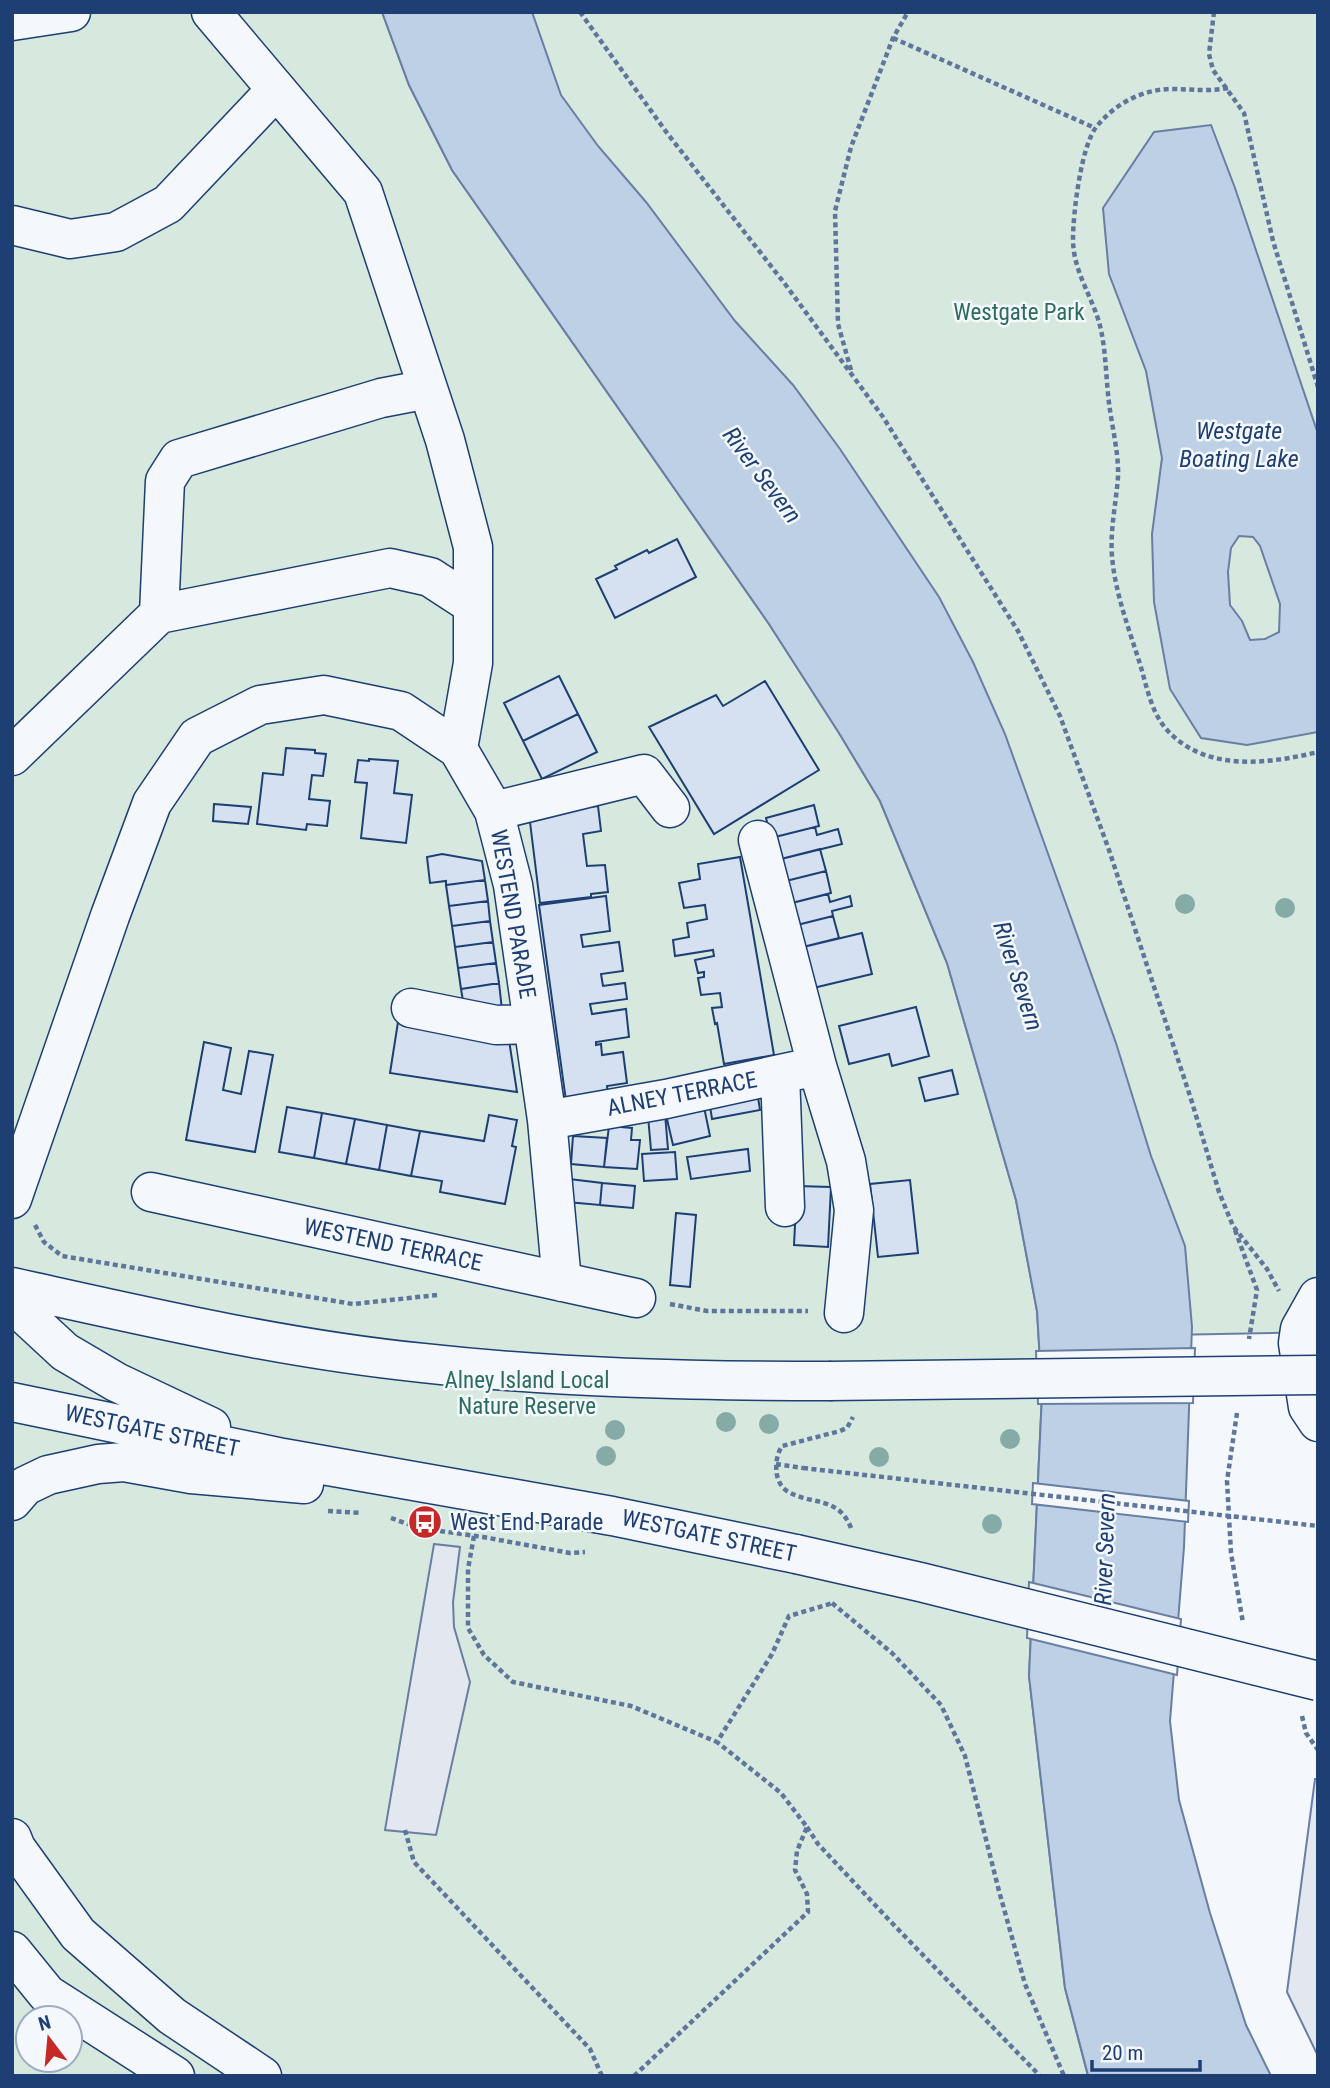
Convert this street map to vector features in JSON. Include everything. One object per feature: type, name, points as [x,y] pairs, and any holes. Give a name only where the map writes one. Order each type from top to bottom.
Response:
[{"type":"main road","points":[[12,20],[71,12]]},
{"type":"main road","points":[[211,12],[363,192],[444,440],[473,547],[473,663],[458,749]]},
{"type":"main road","points":[[12,225],[70,239],[116,232],[168,204],[276,90]]},
{"type":"main road","points":[[159,614],[165,481],[179,459],[381,398],[428,389]]},
{"type":"main road","points":[[12,756],[159,614],[390,568],[430,578],[473,605]]},
{"type":"main road","name":"WESTEND PARADE","points":[[22,1208],[110,916],[152,803],[197,737],[260,705],[324,695],[401,711],[458,749],[494,811],[513,885],[547,1120],[562,1282]]},
{"type":"main road","points":[[494,811],[644,774],[670,808]]},
{"type":"main road","points":[[758,840],[817,1066],[846,1161],[855,1210],[844,1313]]},
{"type":"main road","points":[[411,1008],[496,1025],[533,1024]]},
{"type":"main road","name":"ALNEY TERRACE","points":[[547,1120],[817,1066]]},
{"type":"main road","points":[[780,1074],[785,1207]]},
{"type":"main road","name":"WESTEND TERRACE","points":[[151,1192],[636,1298]]},
{"type":"main road","points":[[12,1287],[179,1324],[303,1347],[422,1363],[640,1379],[829,1381],[1318,1376]]},
{"type":"main road","points":[[12,1303],[65,1352],[116,1382],[172,1410],[283,1458]]},
{"type":"main road","points":[[1309,1313],[1298,1343],[1308,1407],[1318,1422]]},
{"type":"main road","name":"WESTGATE STREET","points":[[12,1402],[353,1472],[678,1528],[933,1585],[1318,1681]]},
{"type":"main road","points":[[12,1501],[25,1486],[48,1475],[98,1464],[124,1462],[191,1474],[311,1484],[353,1472]]},
{"type":"main road","points":[[12,1838],[16,1848],[78,1934],[172,2016],[262,2076]]},
{"type":"main road","points":[[12,1951],[47,1994],[175,2076]]},
{"type":"path","points":[[580,12],[667,133],[785,284],[883,417],[1018,631],[1060,716],[1109,850],[1219,1192],[1257,1290],[1249,1343]]},
{"type":"path","points":[[852,375],[838,324],[835,211],[851,147],[893,37],[908,12]]},
{"type":"path","points":[[1214,12],[1209,54],[1213,70],[1244,113],[1273,241],[1318,387]]},
{"type":"path","points":[[893,37],[1095,128]]},
{"type":"path","points":[[1228,88],[1211,91],[1168,89],[1121,103],[1095,128],[1081,171],[1073,237],[1074,255],[1101,331],[1118,475],[1111,530],[1115,575],[1154,713],[1168,732],[1196,753],[1228,762],[1268,760],[1318,752]]},
{"type":"path","points":[[22,1208],[44,1242],[62,1256],[353,1304],[444,1294]]},
{"type":"path","points":[[1233,1226],[1267,1269],[1309,1313]]},
{"type":"path","points":[[636,1298],[708,1311],[788,1309],[844,1313]]},
{"type":"path","points":[[1238,1408],[1227,1481],[1231,1553],[1241,1617],[1246,1629]]},
{"type":"path","points":[[776,1464],[1318,1526]]},
{"type":"path","points":[[484,1493],[468,1569],[468,1628],[484,1655],[513,1682],[631,1706],[717,1742],[781,1793],[818,1844],[899,1932],[1040,2076]]},
{"type":"path","points":[[316,1510],[373,1515]]},
{"type":"path","points":[[383,1517],[419,1528],[570,1553],[592,1552]]},
{"type":"path","points":[[823,1600],[834,1603],[892,1653],[941,1706],[965,1756],[1026,1984],[1064,2076]]},
{"type":"path","points":[[717,1742],[772,1654],[789,1616],[834,1603]]},
{"type":"path","points":[[634,2076],[808,1912],[807,1894],[795,1870],[797,1852],[807,1827]]},
{"type":"path","points":[[405,1830],[414,1862],[590,2049],[602,2076]]},
{"type":"green space","name":"Alney Island Local Nature Reserve","points":[[12,12],[382,12],[409,85],[452,170],[769,624],[880,801],[947,963],[1016,1200],[1037,1311],[1042,1394],[1029,1676],[1065,1988],[1088,2076],[12,2076]]},
{"type":"green space","name":"Westgate Park","points":[[475,12],[1318,12],[1318,1332],[1115,1336],[1102,1233]]},
{"type":"shaded area","points":[[434,1544],[460,1547],[453,1602],[454,1627],[470,1682],[436,1835],[385,1830]]},
{"type":"shaded area","points":[[1315,1779],[1318,1779],[1318,2056],[1287,1992]]},
{"type":"water","name":"River Severn","points":[[382,12],[532,12],[561,95],[735,321],[793,385],[840,449],[939,597],[973,662],[1005,734],[1116,1043],[1151,1156],[1185,1246],[1192,1327],[1184,1547],[1170,1721],[1179,1800],[1210,1913],[1246,2025],[1271,2076],[1088,2075],[1065,1988],[1029,1676],[1042,1394],[1037,1311],[1016,1200],[947,963],[880,801],[769,624],[452,170],[409,85]]},
{"type":"water","name":"Westgate Boating Lake","points":[[1211,125],[1318,434],[1318,732],[1247,745],[1201,738],[1170,689],[1154,602],[1152,534],[1162,458],[1146,371],[1109,274],[1103,208],[1154,132]],"holes":[[[1239,536],[1253,537],[1260,546],[1280,604],[1279,632],[1265,639],[1250,640],[1242,621],[1230,605],[1228,572],[1231,548]]]},
{"type":"pier","points":[[1195,1348],[1193,1403],[1038,1404],[1036,1351]]},
{"type":"pier","points":[[1033,1483],[1189,1501],[1188,1522],[1032,1504]]},
{"type":"pier","points":[[1029,1582],[1181,1619],[1177,1675],[1027,1638]]},
{"type":"building","points":[[677,539],[696,577],[615,618],[596,579],[647,550],[649,553]]},
{"type":"building","points":[[559,676],[578,714],[523,741],[504,703]]},
{"type":"building","points":[[765,681],[819,770],[714,834],[649,727],[716,695],[723,706]]},
{"type":"building","points":[[578,714],[597,752],[542,779],[523,741]]},
{"type":"building","points":[[286,748],[315,750],[315,753],[326,754],[323,776],[312,775],[309,799],[330,801],[327,826],[307,824],[306,830],[257,824],[263,773],[283,775]]},
{"type":"building","points":[[358,760],[398,761],[394,793],[412,795],[406,843],[361,838],[367,783],[355,782]]},
{"type":"building","points":[[214,804],[251,807],[248,824],[213,821]]},
{"type":"building","points":[[814,805],[819,826],[771,838],[766,818]]},
{"type":"building","points":[[598,806],[601,831],[583,834],[587,866],[605,865],[608,892],[591,894],[591,897],[540,903],[529,814]]},
{"type":"building","points":[[815,827],[817,835],[838,829],[842,844],[777,860],[771,838]]},
{"type":"building","points":[[820,849],[826,871],[782,882],[777,860]]},
{"type":"building","points":[[442,854],[482,861],[485,880],[446,885],[446,881],[430,883],[427,857]]},
{"type":"building","points":[[740,857],[774,1055],[724,1064],[712,1008],[722,1007],[720,993],[701,995],[698,978],[704,977],[704,972],[698,973],[695,960],[714,956],[713,950],[675,956],[673,940],[689,937],[687,923],[707,919],[705,905],[684,908],[679,883],[700,879],[698,864]]},
{"type":"building","points":[[826,871],[831,893],[788,904],[782,882]]},
{"type":"building","points":[[485,880],[488,901],[449,906],[446,885]]},
{"type":"building","points":[[828,894],[830,902],[850,896],[852,906],[832,911],[833,916],[793,926],[788,904]]},
{"type":"building","points":[[606,896],[610,931],[581,935],[583,947],[619,942],[623,971],[601,974],[603,986],[625,983],[627,999],[590,1004],[592,1014],[626,1009],[629,1037],[596,1042],[596,1045],[601,1044],[602,1055],[623,1052],[627,1083],[607,1086],[608,1096],[566,1101],[539,905]]},
{"type":"building","points":[[488,901],[490,921],[452,926],[449,906]]},
{"type":"building","points":[[833,916],[839,938],[799,948],[793,926]]},
{"type":"building","points":[[490,921],[493,942],[455,947],[452,926]]},
{"type":"building","points":[[862,933],[872,974],[809,989],[799,948]]},
{"type":"building","points":[[493,942],[496,963],[458,968],[455,947]]},
{"type":"building","points":[[496,963],[499,983],[461,989],[458,968]]},
{"type":"building","points":[[499,983],[502,1010],[464,1007],[461,989]]},
{"type":"building","points":[[916,1007],[929,1056],[892,1066],[889,1054],[849,1064],[839,1026]]},
{"type":"building","points":[[398,1022],[509,1040],[517,1092],[390,1073]]},
{"type":"building","points":[[204,1042],[231,1048],[223,1090],[241,1094],[249,1051],[273,1055],[255,1152],[186,1140]]},
{"type":"building","points":[[952,1070],[958,1094],[925,1101],[919,1078]]},
{"type":"building","points":[[758,1097],[760,1110],[712,1119],[710,1106]]},
{"type":"building","points":[[287,1107],[322,1113],[314,1158],[279,1152]]},
{"type":"building","points":[[704,1107],[710,1136],[673,1145],[666,1115]]},
{"type":"building","points":[[322,1113],[355,1119],[346,1164],[314,1158]]},
{"type":"building","points":[[665,1114],[668,1149],[651,1150],[648,1116]]},
{"type":"building","points":[[489,1115],[517,1120],[512,1146],[516,1147],[505,1204],[440,1192],[442,1181],[411,1176],[420,1131],[484,1141]]},
{"type":"building","points":[[355,1119],[387,1125],[379,1170],[346,1164]]},
{"type":"building","points":[[387,1125],[420,1131],[411,1176],[379,1170]]},
{"type":"building","points":[[609,1126],[632,1128],[631,1140],[640,1140],[637,1169],[604,1167]]},
{"type":"building","points":[[573,1136],[607,1138],[604,1167],[571,1164]]},
{"type":"building","points":[[748,1149],[750,1171],[691,1179],[687,1157]]},
{"type":"building","points":[[675,1152],[677,1179],[644,1181],[642,1154]]},
{"type":"building","points":[[569,1179],[602,1183],[600,1205],[567,1202]]},
{"type":"building","points":[[910,1180],[918,1253],[878,1257],[870,1184]]},
{"type":"building","points":[[602,1183],[635,1186],[633,1208],[600,1205]]},
{"type":"building","points":[[797,1186],[831,1187],[828,1247],[794,1245]]},
{"type":"building","points":[[676,1213],[696,1215],[690,1287],[670,1285]]},
{"type":"place","name":"West End Parade","points":[[425,1522]]}]
